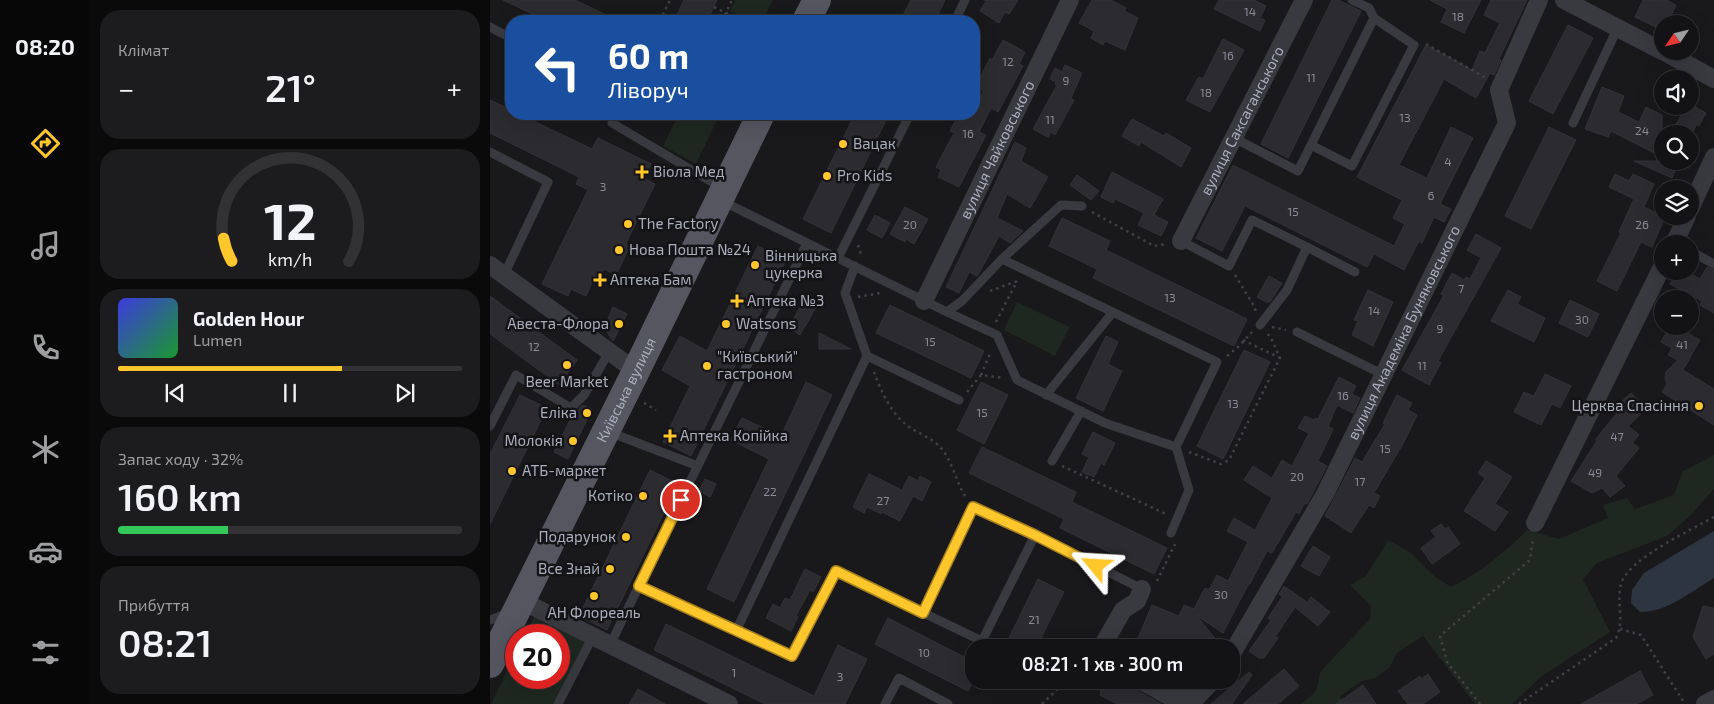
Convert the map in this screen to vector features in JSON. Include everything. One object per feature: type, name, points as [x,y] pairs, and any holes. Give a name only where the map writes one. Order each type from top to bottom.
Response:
[{"type":"main road","points":[[809,15],[817,0]]},
{"type":"main road","name":"Київська вулиця","points":[[490,664],[758,120]]},
{"type":"street","name":"вулиця Чайковського","points":[[924,301],[1070,0]]},
{"type":"street","name":"вулиця Саксаганського","points":[[1181,241],[1304,0]]},
{"type":"street","points":[[1501,86],[1539,0]]},
{"type":"street","points":[[1564,0],[1654,46]]},
{"type":"street","points":[[1679,60],[1714,79]]},
{"type":"street","name":"вулиця Академіка Буняковського","points":[[1240,640],[1325,494],[1507,123],[1499,90],[1501,86]]},
{"type":"street","points":[[1699,190],[1714,157]]},
{"type":"street","points":[[497,270],[636,371]]},
{"type":"street","points":[[1535,523],[1656,280]]},
{"type":"street","points":[[1106,639],[1123,610],[1137,601],[1142,589]]},
{"type":"street","points":[[520,605],[593,636],[729,704]]},
{"type":"street","points":[[1156,689],[1172,698],[1195,700],[1205,689]]},
{"type":"street","points":[[1705,704],[1714,699]]},
{"type":"lane","points":[[958,15],[965,0]]},
{"type":"lane","points":[[1311,146],[1352,166],[1414,45],[1374,18],[1369,8],[1352,0]]},
{"type":"lane","points":[[1234,138],[1298,171],[1374,18]]},
{"type":"lane","points":[[490,27],[505,35]]},
{"type":"lane","points":[[1574,123],[1618,28]]},
{"type":"lane","points":[[613,120],[612,123],[722,195],[807,243],[994,334],[1017,380],[1105,423],[1176,447]]},
{"type":"lane","points":[[838,258],[907,120]]},
{"type":"lane","points":[[490,152],[548,182],[497,270]]},
{"type":"lane","points":[[947,312],[962,300],[1002,259],[1061,204],[1082,206]]},
{"type":"lane","points":[[1181,241],[1229,266],[1252,220],[1355,272]]},
{"type":"lane","points":[[610,645],[807,243]]},
{"type":"lane","points":[[1260,325],[1287,290],[1307,247]]},
{"type":"lane","points":[[1699,256],[1714,264]]},
{"type":"lane","points":[[1002,259],[1217,362],[1176,447],[1189,490],[1171,533]]},
{"type":"lane","points":[[736,631],[867,356],[845,293],[855,266]]},
{"type":"lane","points":[[1046,395],[1113,312]]},
{"type":"lane","points":[[1297,332],[1384,375]]},
{"type":"lane","points":[[490,426],[516,375],[571,408],[584,395],[609,352]]},
{"type":"lane","points":[[867,356],[959,400]]},
{"type":"lane","points":[[1052,461],[1081,411]]},
{"type":"lane","points":[[606,431],[698,466]]},
{"type":"lane","points":[[923,613],[973,507],[1035,535],[1142,589]]},
{"type":"lane","points":[[639,586],[792,656],[836,571],[982,641],[1035,535]]},
{"type":"lane","points":[[490,620],[520,605]]},
{"type":"lane","points":[[558,704],[593,636]]},
{"type":"lane","points":[[885,704],[899,678],[948,704]]},
{"type":"path","points":[[663,15],[670,0]]},
{"type":"path","points":[[725,15],[732,0]]},
{"type":"path","points":[[714,7],[732,15]]},
{"type":"path","points":[[1414,45],[1420,41],[1501,86]]},
{"type":"path","points":[[1082,206],[1154,246],[1181,241]]},
{"type":"path","points":[[853,230],[866,272]]},
{"type":"path","points":[[1229,266],[1254,306],[1260,325],[1272,340],[1280,358]]},
{"type":"path","points":[[962,300],[1035,275]]},
{"type":"path","points":[[959,400],[981,375],[994,334],[1017,281]]},
{"type":"path","points":[[847,299],[900,289]]},
{"type":"path","points":[[1260,325],[1297,332]]},
{"type":"path","points":[[1217,362],[1238,347],[1260,325]]},
{"type":"path","points":[[1243,340],[1280,358]]},
{"type":"path","points":[[867,356],[882,392],[895,412],[907,425],[938,445],[950,462],[960,490],[973,507]]},
{"type":"path","points":[[1176,447],[1221,464],[1229,460],[1280,358]]},
{"type":"path","points":[[981,375],[1017,380]]},
{"type":"path","points":[[1052,461],[1178,520]]},
{"type":"path","points":[[1518,704],[1616,638],[1620,629],[1621,585],[1628,571],[1645,557],[1714,517]]},
{"type":"path","points":[[1480,704],[1448,662],[1440,636],[1530,560],[1535,523]]},
{"type":"path","points":[[1142,589],[1156,583],[1176,543],[1171,533]]},
{"type":"path","points":[[1620,629],[1640,635],[1685,704]]},
{"type":"path","points":[[1042,704],[1058,689]]},
{"type":"shaded area","points":[[735,0],[773,0],[765,15],[738,15],[730,11]]},
{"type":"shaded area","points":[[676,120],[717,120],[696,164],[663,146]]},
{"type":"shaded area","points":[[1017,302],[1070,327],[1055,356],[1004,330]]},
{"type":"shaded area","points":[[1714,455],[1714,489],[1691,515],[1667,536],[1597,563],[1583,579],[1610,632],[1542,676],[1512,704],[1475,704],[1423,636],[1397,653],[1389,668],[1375,678],[1362,681],[1340,696],[1345,704],[1301,704],[1316,691],[1320,672],[1370,619],[1371,606],[1350,585],[1366,576],[1388,540],[1410,552],[1434,576],[1451,587],[1492,562],[1527,530],[1559,539],[1608,518],[1603,505],[1627,498],[1635,509],[1674,495],[1683,471]]},
{"type":"shaded area","points":[[1714,531],[1714,578],[1659,609],[1640,612],[1631,603],[1632,590],[1644,573]]},
{"type":"shaded area","points":[[535,614],[555,624],[530,624]]},
{"type":"shaded area","points":[[570,632],[586,640],[570,672]]},
{"type":"shaded area","points":[[505,675],[505,689],[562,689],[554,704],[491,704]]},
{"type":"building","points":[[503,0],[575,0],[606,15],[534,15]]},
{"type":"building","points":[[684,0],[717,0],[710,15],[677,15]]},
{"type":"building","points":[[911,0],[945,0],[938,15],[903,15]]},
{"type":"building","points":[[984,0],[1018,0],[1009,14],[1005,12],[999,23],[980,11],[986,1]]},
{"type":"building","points":[[1092,0],[1111,0],[1126,8],[1124,11],[1138,18],[1125,50],[1105,41],[1103,45],[1091,38],[1094,31],[1079,23]]},
{"type":"building","points":[[1219,0],[1254,0],[1266,6],[1260,18],[1265,20],[1260,31],[1214,9]]},
{"type":"building","points":[[1332,0],[1338,0],[1361,11],[1288,158],[1261,144]]},
{"type":"building","points":[[1430,0],[1481,0],[1464,33],[1441,22],[1447,9]]},
{"type":"building","points":[[1491,0],[1527,0],[1499,59],[1501,60],[1494,75],[1490,73],[1476,98],[1444,79],[1399,165],[1427,178],[1451,127],[1473,138],[1440,204],[1451,209],[1444,222],[1434,217],[1422,243],[1419,241],[1404,270],[1374,254],[1367,267],[1245,206],[1222,251],[1196,238],[1233,165],[1394,246],[1405,224],[1393,218],[1402,200],[1357,177],[1426,45],[1472,70],[1480,51],[1485,53],[1500,23],[1484,15]]},
{"type":"building","points":[[1643,0],[1666,0],[1676,5],[1671,15],[1654,15],[1654,26],[1635,17]]},
{"type":"building","points":[[1568,25],[1593,38],[1553,114],[1529,101]]},
{"type":"building","points":[[1223,39],[1244,50],[1210,112],[1186,100],[1199,77],[1203,79]]},
{"type":"building","points":[[1003,40],[1025,52],[1019,64],[1023,66],[998,112],[991,108],[979,132],[986,135],[959,187],[938,177],[941,170],[936,167],[954,133],[950,131],[956,120],[980,120],[980,99],[984,91],[980,88],[980,78],[990,58],[992,60]]},
{"type":"building","points":[[1065,65],[1082,73],[1071,98],[1074,100],[1055,135],[1051,132],[1048,137],[1033,129],[1057,85],[1055,84],[1056,82],[1050,79],[1055,68],[1062,72]]},
{"type":"building","points":[[1602,87],[1624,96],[1618,112],[1639,122],[1646,107],[1654,111],[1654,115],[1662,115],[1662,125],[1654,125],[1654,153],[1611,131],[1608,137],[1585,129]]},
{"type":"building","points":[[490,100],[505,107],[505,120],[532,120],[592,149],[598,138],[651,164],[644,178],[655,184],[626,243],[630,246],[616,275],[604,269],[600,278],[595,276],[586,296],[571,289],[568,296],[542,284],[588,190],[576,184],[579,177],[490,133]]},
{"type":"building","points":[[1699,109],[1706,113],[1699,126],[1676,125],[1681,115],[1699,115]]},
{"type":"building","points":[[1132,119],[1164,136],[1166,133],[1191,148],[1181,167],[1141,142],[1139,146],[1122,136]]},
{"type":"building","points":[[852,120],[886,120],[831,233],[803,219]]},
{"type":"building","points":[[1549,127],[1576,140],[1531,229],[1505,216]]},
{"type":"building","points":[[1015,142],[1026,148],[1021,161],[1048,177],[1030,208],[1007,194],[997,218],[1023,231],[1010,243],[999,236],[978,275],[969,272],[959,293],[946,287]]},
{"type":"building","points":[[1634,161],[1654,161],[1654,170]]},
{"type":"building","points":[[1654,170],[1675,170],[1672,178]]},
{"type":"building","points":[[1112,172],[1163,199],[1154,215],[1168,222],[1161,236],[1138,225],[1144,213],[1115,199],[1113,203],[1101,197]]},
{"type":"building","points":[[1615,174],[1629,181],[1633,174],[1654,184],[1644,207],[1654,212],[1654,225],[1662,225],[1657,235],[1654,235],[1652,247],[1641,242],[1617,291],[1597,281],[1621,233],[1619,232],[1634,199],[1609,187]]},
{"type":"building","points":[[1077,175],[1099,191],[1091,200],[1070,185]]},
{"type":"building","points":[[905,207],[928,219],[914,244],[906,239],[905,242],[890,234]]},
{"type":"building","points":[[875,215],[890,223],[882,238],[867,230]]},
{"type":"building","points":[[1062,218],[1110,241],[1106,250],[1247,319],[1234,346],[1093,278],[1097,269],[1049,246]]},
{"type":"building","points":[[1476,234],[1501,248],[1438,361],[1441,363],[1429,385],[1402,370],[1444,295],[1441,294],[1452,273],[1464,280],[1466,277],[1470,279],[1481,258],[1467,250]]},
{"type":"building","points":[[758,246],[786,260],[691,456],[663,442],[690,386],[662,370],[680,336],[707,351]]},
{"type":"building","points":[[1707,267],[1714,270],[1714,313],[1700,305],[1702,301],[1699,299],[1699,290],[1681,290],[1670,284],[1672,280],[1700,279]]},
{"type":"building","points":[[1269,276],[1282,283],[1270,302],[1266,302],[1257,297]]},
{"type":"building","points":[[1368,290],[1393,302],[1373,346],[1352,335],[1358,321],[1354,320]]},
{"type":"building","points":[[1508,290],[1521,297],[1517,304],[1545,318],[1534,342],[1491,321]]},
{"type":"building","points":[[490,296],[577,360],[559,385],[490,334]]},
{"type":"building","points":[[805,297],[818,304],[800,335],[789,328]]},
{"type":"building","points":[[1570,300],[1599,314],[1588,337],[1559,323]]},
{"type":"building","points":[[890,305],[984,351],[971,378],[876,333]]},
{"type":"building","points":[[613,307],[627,314],[613,341],[604,328]]},
{"type":"building","points":[[819,333],[851,349],[819,349]]},
{"type":"building","name":"Церква Спасіння","points":[[1665,335],[1691,335],[1700,340],[1683,370],[1714,389],[1714,425],[1662,392],[1667,384],[1666,372],[1678,360],[1668,355],[1672,348],[1661,342]]},
{"type":"building","points":[[1106,336],[1118,342],[1108,364],[1122,371],[1103,411],[1076,398]]},
{"type":"building","points":[[1244,350],[1270,362],[1223,459],[1197,446]]},
{"type":"building","points":[[1545,374],[1571,386],[1560,408],[1552,404],[1541,425],[1514,412],[1524,392],[1534,396]]},
{"type":"building","points":[[1339,377],[1356,386],[1352,394],[1360,398],[1353,413],[1337,405],[1328,427],[1333,429],[1318,461],[1327,466],[1307,504],[1305,503],[1299,514],[1296,512],[1272,553],[1267,551],[1223,633],[1196,615],[1216,639],[1138,639],[1152,605],[1179,616],[1184,605],[1194,609],[1205,588],[1209,590],[1217,575],[1228,581],[1248,542],[1227,531],[1234,518],[1255,530],[1272,498],[1244,480],[1253,466],[1272,478],[1282,460],[1292,466],[1309,433],[1298,428],[1305,416],[1314,420],[1315,418],[1318,419]]},
{"type":"building","points":[[806,382],[832,395],[734,602],[707,589],[769,459],[731,440],[742,418],[781,436]]},
{"type":"building","points":[[981,382],[1008,395],[984,444],[957,430]]},
{"type":"building","points":[[1631,393],[1646,409],[1628,426],[1639,435],[1632,443],[1639,448],[1616,476],[1625,486],[1610,497],[1602,488],[1592,493],[1571,481],[1597,441],[1596,439],[1620,409],[1617,406]]},
{"type":"building","points":[[520,395],[547,408],[490,524],[490,454]]},
{"type":"building","points":[[1397,395],[1412,403],[1408,410],[1417,415],[1404,442],[1374,493],[1380,496],[1374,508],[1369,505],[1351,533],[1325,516],[1355,458],[1362,462],[1385,424],[1383,423]]},
{"type":"building","points":[[583,405],[592,409],[568,459],[554,452],[573,414]]},
{"type":"building","points":[[1093,432],[1115,443],[1104,465],[1101,463],[1094,477],[1082,472],[1089,457],[1082,454]]},
{"type":"building","points":[[982,447],[1076,492],[1072,502],[1167,548],[1154,574],[1060,528],[1064,519],[969,473]]},
{"type":"building","points":[[1486,461],[1512,477],[1495,504],[1508,512],[1495,531],[1464,511],[1485,478],[1478,473]]},
{"type":"building","points":[[650,470],[678,484],[607,630],[579,616]]},
{"type":"building","points":[[869,474],[902,490],[909,476],[918,481],[920,476],[931,482],[922,501],[913,496],[900,521],[867,507],[864,513],[853,507]]},
{"type":"building","points":[[705,479],[716,484],[710,497],[699,491]]},
{"type":"building","points":[[1441,524],[1445,529],[1448,527],[1460,544],[1432,564],[1421,548],[1436,537],[1431,531]]},
{"type":"building","points":[[1313,546],[1330,557],[1319,576],[1301,566]]},
{"type":"building","points":[[805,569],[821,577],[813,592],[810,590],[796,616],[798,617],[791,631],[766,618],[773,604],[780,608],[785,598],[790,600]]},
{"type":"building","points":[[1038,579],[1064,592],[1040,639],[1008,639]]},
{"type":"building","points":[[1284,586],[1307,602],[1311,597],[1330,612],[1318,626],[1295,607],[1275,637],[1278,638],[1264,658],[1259,658],[1249,651],[1271,620],[1268,618],[1282,597],[1279,594]]},
{"type":"building","points":[[1703,606],[1714,608],[1714,654],[1706,659],[1693,637]]},
{"type":"building","points":[[888,618],[965,657],[965,689],[969,689],[968,691],[875,644]]},
{"type":"building","points":[[666,624],[814,696],[838,645],[867,659],[845,704],[765,704],[654,650]]},
{"type":"building","points":[[1284,669],[1299,686],[1278,704],[1243,704]]},
{"type":"building","points":[[1640,671],[1653,695],[1637,704],[1581,704]]},
{"type":"building","points":[[1249,672],[1252,675],[1232,704],[1211,704],[1229,689],[1240,689],[1240,680]]},
{"type":"building","points":[[1428,674],[1440,692],[1423,704],[1408,704],[1398,691],[1420,676],[1421,679]]},
{"type":"building","points":[[1363,685],[1376,704],[1336,704]]},
{"type":"building","points":[[638,689],[665,704],[629,704]]},
{"type":"building","points":[[1099,689],[1135,689],[1161,704],[1117,704],[1100,695],[1101,690]]},
{"type":"place","name":"Вацак","points":[[843,144]]},
{"type":"place","name":"Віола Мед","points":[[642,172]]},
{"type":"place","name":"Pro Kids","points":[[827,176]]},
{"type":"place","name":"The Factory","points":[[628,224]]},
{"type":"place","name":"Нова Пошта №24","points":[[619,250]]},
{"type":"place","name":"Вінницька цукерка","points":[[755,265]]},
{"type":"place","name":"Аптека Бам","points":[[600,280]]},
{"type":"place","name":"Аптека №3","points":[[737,301]]},
{"type":"place","name":"Авеста-Флора","points":[[619,324]]},
{"type":"place","name":"Watsons","points":[[726,324]]},
{"type":"place","name":"Beer Market","points":[[567,365]]},
{"type":"place","name":"\"Київський\" гастроном","points":[[707,366]]},
{"type":"place","name":"Церква Спасіння","points":[[1699,406]]},
{"type":"place","name":"Еліка","points":[[587,413]]},
{"type":"place","name":"Аптека Копійка","points":[[670,436]]},
{"type":"place","name":"Молокія","points":[[573,441]]},
{"type":"place","name":"АТБ-маркет","points":[[512,471]]},
{"type":"place","name":"Котіко","points":[[643,496]]},
{"type":"place","name":"Подарунок","points":[[626,537]]},
{"type":"place","name":"Все Знай","points":[[610,569]]},
{"type":"place","name":"АН Флореаль","points":[[594,596]]},
{"type":"route","points":[[681,500],[639,586],[792,656],[836,571],[923,613],[973,507],[1035,535],[1096,566]]}]
